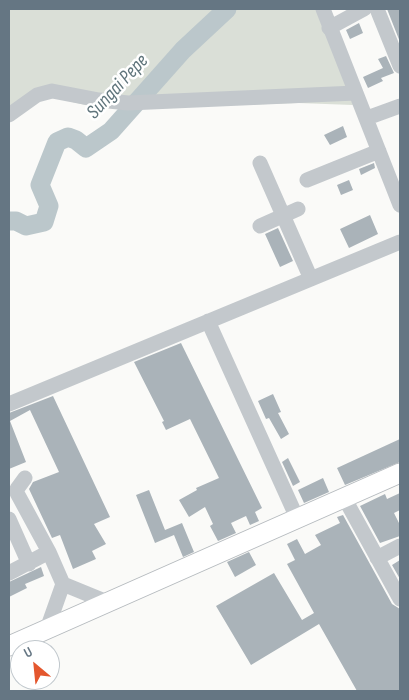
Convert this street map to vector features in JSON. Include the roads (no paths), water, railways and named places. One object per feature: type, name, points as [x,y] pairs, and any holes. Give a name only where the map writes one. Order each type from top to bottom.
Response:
[{"type":"main road","points":[[9,646],[400,473]]},
{"type":"street","points":[[323,9],[400,205]]},
{"type":"street","points":[[329,28],[364,9]]},
{"type":"street","points":[[377,9],[400,66]]},
{"type":"street","points":[[9,115],[37,95],[52,92],[128,103],[356,94]]},
{"type":"street","points":[[367,118],[400,106]]},
{"type":"street","points":[[307,180],[379,151]]},
{"type":"street","points":[[260,163],[310,279]]},
{"type":"street","points":[[260,226],[298,209]]},
{"type":"street","points":[[9,404],[400,242]]},
{"type":"street","points":[[208,321],[296,518]]},
{"type":"street","points":[[25,478],[17,489],[17,493],[49,552],[63,584],[47,629]]},
{"type":"street","points":[[399,593],[377,558],[348,504],[400,483]]},
{"type":"street","points":[[9,519],[29,564]]},
{"type":"street","points":[[377,558],[400,546]]},
{"type":"street","points":[[9,573],[49,552]]},
{"type":"street","points":[[63,584],[107,602]]},
{"type":"waterway","name":"Sungai Pepe","points":[[9,221],[16,221],[26,226],[44,222],[49,206],[40,185],[57,142],[68,137],[76,140],[86,148],[111,131],[183,50],[227,9]]}]
